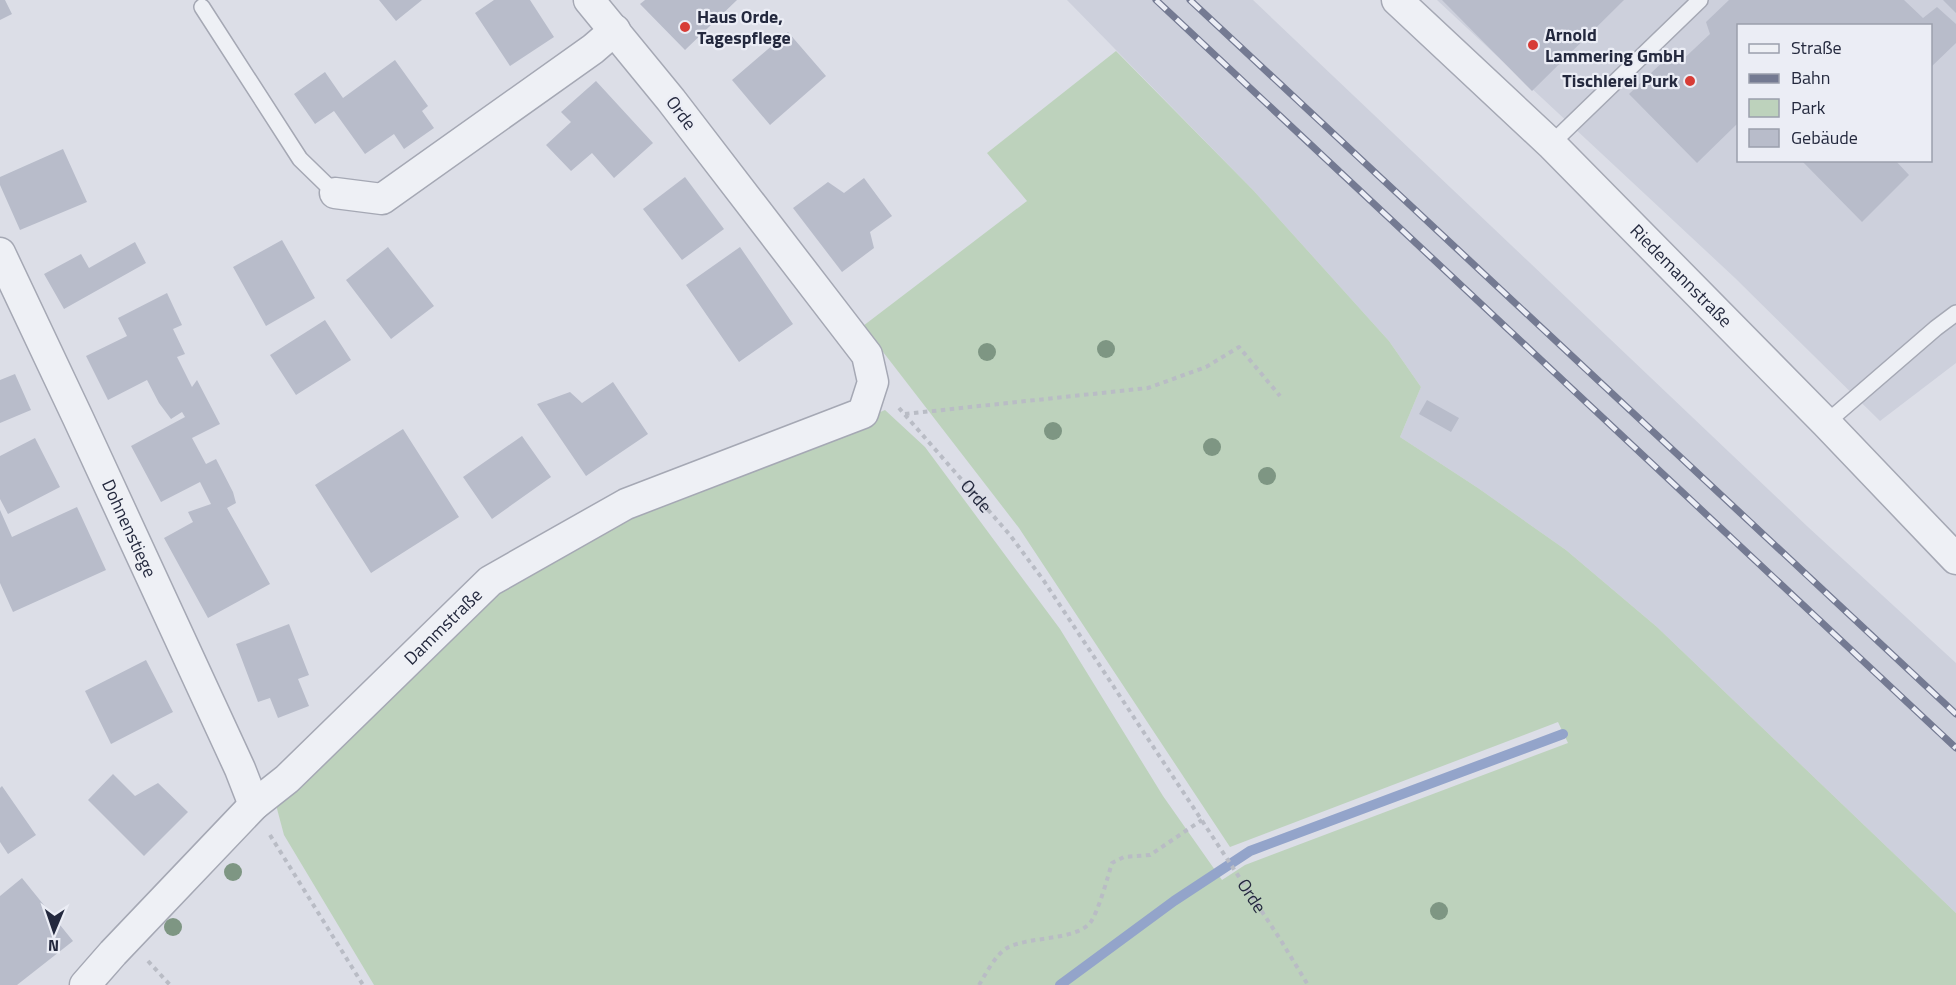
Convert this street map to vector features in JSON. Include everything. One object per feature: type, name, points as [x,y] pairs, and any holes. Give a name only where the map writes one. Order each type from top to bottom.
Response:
[{"type":"street","name":"Orde","points":[[589,0],[671,100],[867,355],[873,382]]},
{"type":"street","name":"Riedemannstraße","points":[[1397,0],[1551,144],[1827,423],[1956,559]]},
{"type":"street","points":[[335,193],[382,200],[593,49],[615,30]]},
{"type":"street","name":"Dohnenstiege","points":[[0,253],[191,662],[254,805]]},
{"type":"street","name":"Dammstraße","points":[[85,985],[254,805],[287,779],[490,581],[626,504],[863,413],[873,382]]},
{"type":"lane","points":[[1551,144],[1700,0]]},
{"type":"lane","points":[[202,7],[300,159],[335,193]]},
{"type":"lane","points":[[1827,423],[1956,313]]},
{"type":"path","points":[[905,414],[1148,388],[1206,366],[1239,347],[1280,396]]},
{"type":"path","name":"Orde","points":[[873,382],[905,414],[1010,535],[1037,572],[1216,841],[1308,985]]},
{"type":"path","points":[[254,805],[280,853],[363,985]]},
{"type":"path","points":[[979,985],[989,968],[1005,949],[1029,940],[1071,934],[1090,924],[1102,897],[1112,863],[1124,857],[1150,855],[1202,820]]},
{"type":"shaded area","points":[[1067,0],[1253,0],[1808,527],[1956,663],[1956,913],[1657,627],[1566,550],[1400,437],[1421,387],[1389,341],[1253,190]]},
{"type":"shaded area","points":[[1437,0],[1956,0],[1956,363],[1880,421],[1735,278]]},
{"type":"green space","points":[[1116,51],[1253,190],[1389,341],[1421,387],[1400,437],[1566,550],[1657,627],[1956,913],[1956,985],[374,985],[284,835],[276,805],[498,594],[633,515],[885,410],[925,447],[1060,629],[1163,796],[1222,880],[1245,865],[1568,743],[1558,722],[1230,847],[1019,528],[863,326],[1027,201],[987,153]]},
{"type":"building","points":[[0,0],[5,0],[12,14],[0,20]]},
{"type":"building","points":[[379,0],[422,0],[396,21]]},
{"type":"building","points":[[494,0],[530,0],[554,37],[510,66],[475,13]]},
{"type":"building","name":"Haus Orde, Tagespflege","points":[[645,0],[737,0],[685,50],[640,4]]},
{"type":"building","name":"Arnold Lammering GmbH","points":[[1442,0],[1624,0],[1532,91]]},
{"type":"building","name":"Tischlerei Purk","points":[[1729,0],[1904,0],[1923,18],[1937,7],[1956,24],[1956,43],[1932,66],[1932,24],[1737,24],[1737,124],[1697,163],[1629,94],[1670,55],[1678,64],[1710,34],[1706,22]]},
{"type":"building","points":[[1943,0],[1956,0],[1956,13]]},
{"type":"building","points":[[788,32],[826,76],[770,125],[732,80]]},
{"type":"building","points":[[395,60],[428,106],[422,111],[434,128],[404,149],[394,134],[365,154],[334,111],[315,124],[294,94],[325,72],[343,98]]},
{"type":"building","points":[[596,81],[653,143],[614,178],[592,153],[571,171],[546,145],[571,122],[561,112]]},
{"type":"building","points":[[63,149],[87,202],[20,230],[0,185],[0,177]]},
{"type":"building","points":[[1803,162],[1897,162],[1909,175],[1862,222]]},
{"type":"building","points":[[685,177],[724,229],[682,260],[643,209]]},
{"type":"building","points":[[864,178],[892,216],[870,232],[874,248],[842,272],[793,208],[828,182],[844,193]]},
{"type":"building","points":[[282,240],[315,298],[266,326],[233,267]]},
{"type":"building","points":[[135,242],[146,263],[64,309],[44,274],[81,254],[89,268]]},
{"type":"building","points":[[388,247],[434,306],[391,339],[346,280]]},
{"type":"building","points":[[740,247],[793,324],[739,362],[686,285]]},
{"type":"building","points":[[167,293],[182,325],[173,329],[185,354],[177,357],[192,387],[197,380],[220,424],[192,438],[206,464],[216,459],[233,492],[236,503],[227,508],[270,584],[208,618],[164,538],[193,522],[188,512],[211,504],[200,482],[161,502],[131,446],[185,417],[182,412],[171,419],[159,403],[147,380],[108,400],[86,356],[127,336],[118,318]]},
{"type":"building","points":[[325,320],[351,360],[296,395],[270,355]]},
{"type":"building","points":[[15,374],[31,410],[0,423],[0,380]]},
{"type":"building","points":[[613,382],[648,434],[586,476],[537,404],[570,392],[582,403]]},
{"type":"building","points":[[1427,400],[1459,418],[1451,432],[1419,414]]},
{"type":"building","points":[[403,429],[459,517],[371,573],[315,485]]},
{"type":"building","points":[[522,436],[551,477],[492,519],[463,477]]},
{"type":"building","points":[[35,438],[60,487],[8,514],[0,499],[0,456]]},
{"type":"building","points":[[77,507],[106,570],[13,612],[0,583],[0,510],[12,537]]},
{"type":"building","points":[[289,624],[309,675],[298,679],[309,706],[278,718],[270,698],[258,702],[236,644]]},
{"type":"building","points":[[146,660],[173,712],[111,744],[85,691]]},
{"type":"building","points":[[113,774],[135,796],[158,783],[188,812],[144,856],[88,800]]},
{"type":"building","points":[[2,786],[36,835],[8,854],[0,842],[0,788]]},
{"type":"building","points":[[22,878],[73,941],[17,985],[0,985],[0,896]]},
{"type":"waterway","points":[[1060,985],[1174,901],[1250,851],[1563,734]]},
{"type":"railway","points":[[1156,0],[1956,748]]},
{"type":"railway","points":[[1190,0],[1956,714]]},
{"type":"place","name":"Haus Orde, Tagespflege","points":[[685,27]]},
{"type":"place","name":"Arnold Lammering GmbH","points":[[1533,45]]},
{"type":"place","name":"Tischlerei Purk","points":[[1690,81]]}]
